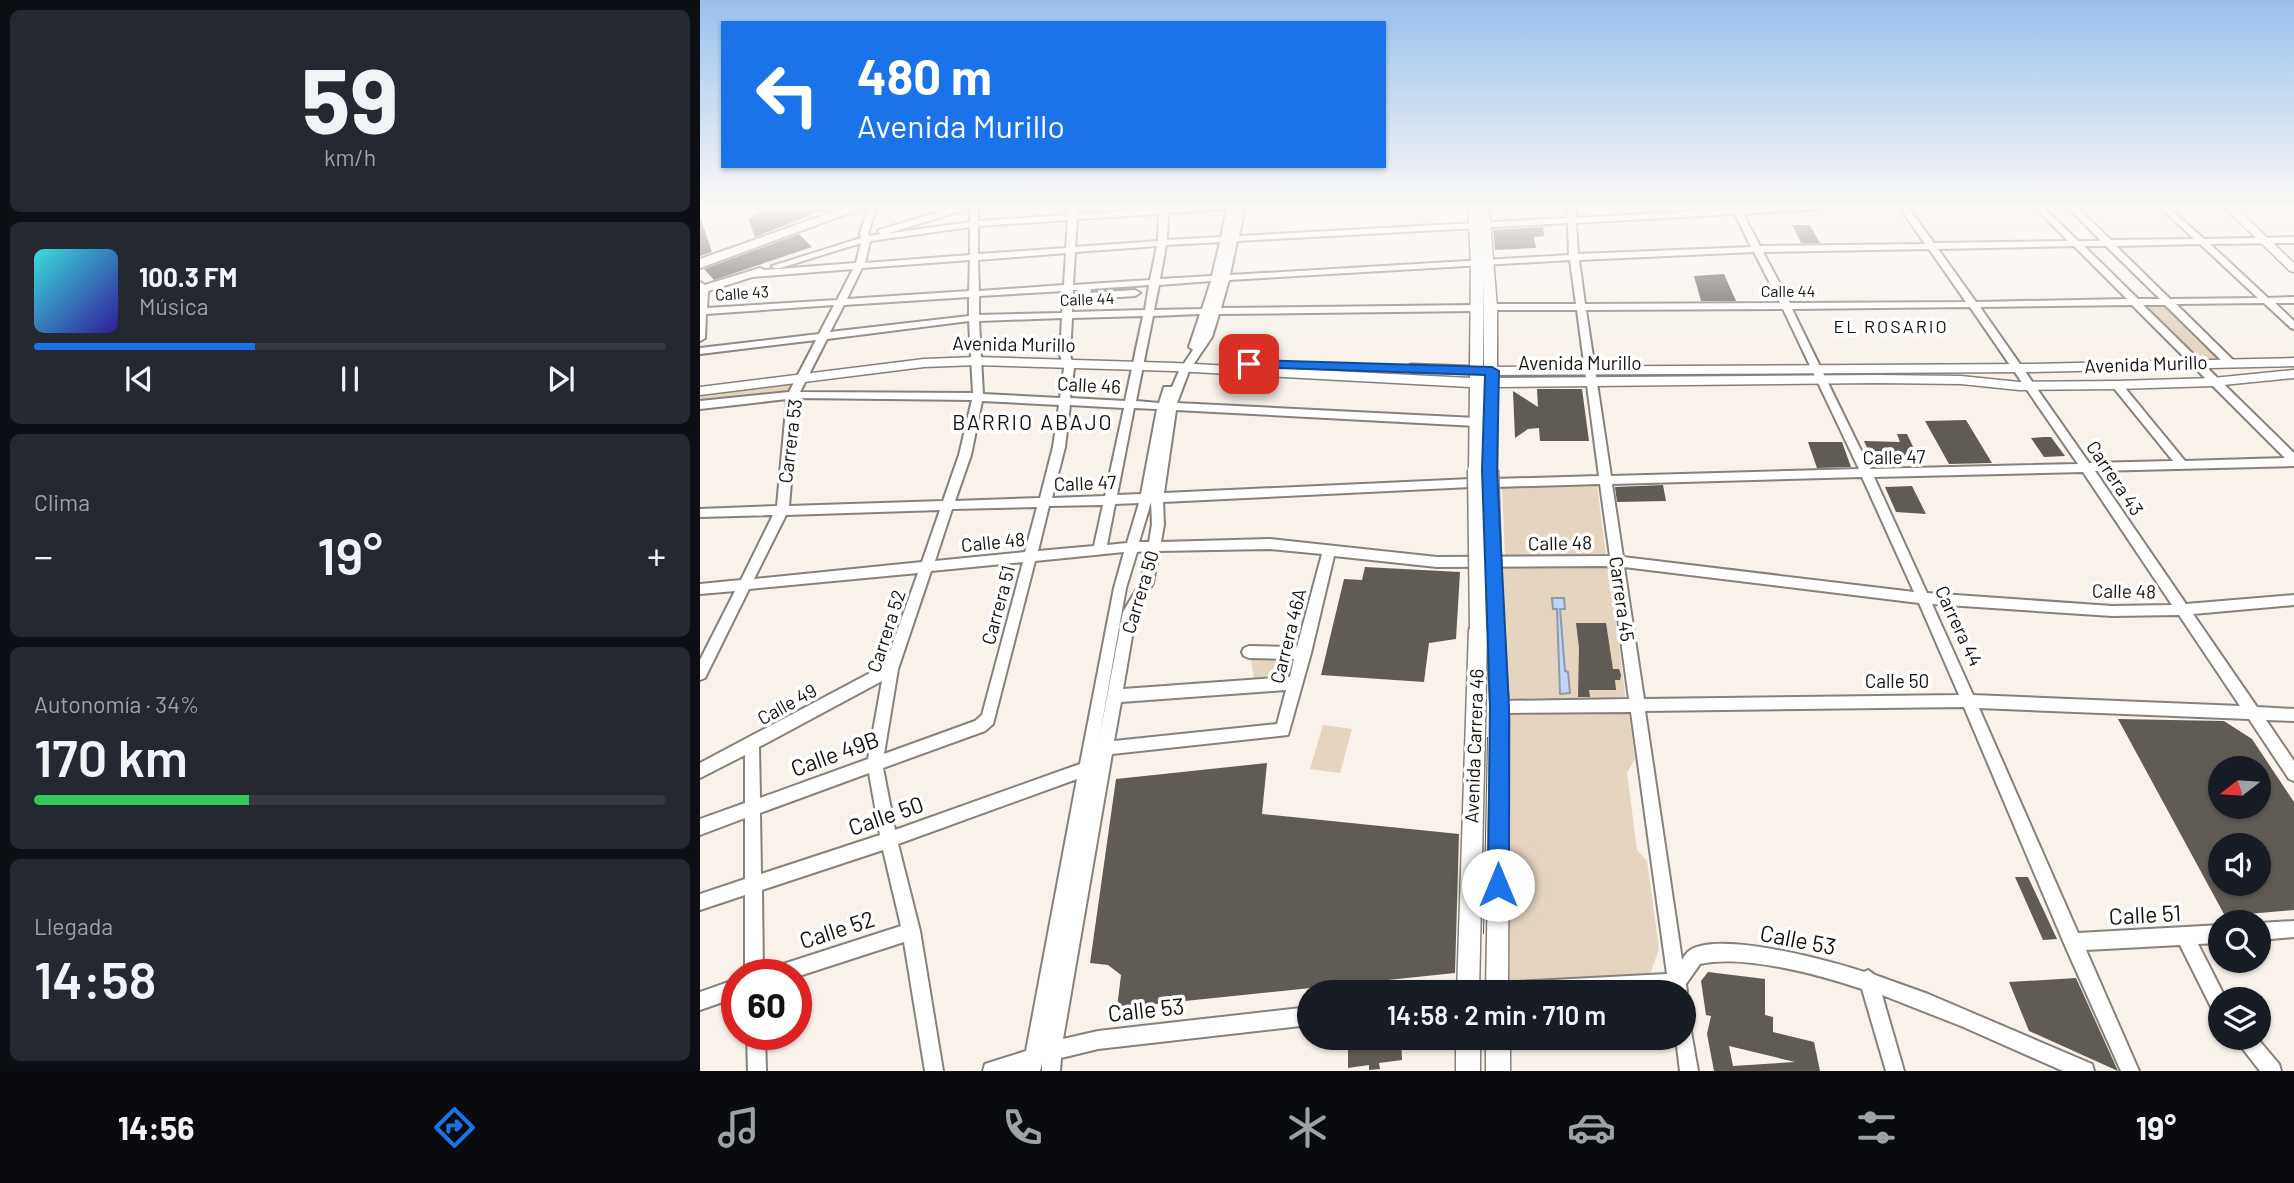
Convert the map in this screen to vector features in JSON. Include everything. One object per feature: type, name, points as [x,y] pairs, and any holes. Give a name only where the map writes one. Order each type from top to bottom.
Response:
[{"type":"highway","points":[[700,264],[722,256]]},
{"type":"main road","name":"Avenida Carrera 46","points":[[1468,980],[1476,677],[1486,629],[1483,472],[1492,382],[1492,307],[1483,256]]},
{"type":"main road","points":[[2281,256],[2294,269]]},
{"type":"main road","name":"Avenida Carrera 46","points":[[1483,472],[1476,422],[1475,377],[1476,308],[1484,262]]},
{"type":"main road","name":"Avenida Murillo","points":[[700,386],[977,359],[1475,377],[1509,383],[1591,377]]},
{"type":"main road","name":"Avenida Murillo","points":[[1492,382],[1591,377],[2294,362]]},
{"type":"main road","name":"Avenida Murillo","points":[[1820,373],[2031,386],[2213,382],[2294,374]]},
{"type":"main road","name":"Avenida Murillo","points":[[700,391],[804,374]]},
{"type":"main road","name":"Avenida Carrera 46","points":[[1486,629],[1499,674],[1497,980]]},
{"type":"main road","points":[[1468,1050],[1468,1071]]},
{"type":"main road","points":[[1498,1050],[1498,1071]]},
{"type":"street","points":[[700,338],[702,287],[811,256]]},
{"type":"street","name":"Carrera 53","points":[[700,674],[783,508],[793,395],[862,256]]},
{"type":"street","points":[[752,274],[975,256]]},
{"type":"street","name":"Carrera 52","points":[[934,1071],[911,931],[889,840],[875,763],[891,669],[965,455],[978,397],[974,318],[975,256]]},
{"type":"street","name":"Carrera 51","points":[[985,723],[1059,447],[1067,361],[1072,256]]},
{"type":"street","points":[[1099,551],[1140,363],[1159,256]]},
{"type":"street","name":"Carrera 50","points":[[1032,1064],[1129,553],[1152,498],[1167,406],[1210,311],[1225,256]]},
{"type":"street","name":"Calle 43","points":[[702,311],[1087,285],[1597,256]]},
{"type":"street","name":"Carrera 44","points":[[1760,256],[1820,373],[1868,475],[1970,701],[2130,1071]]},
{"type":"street","name":"Carrera 43","points":[[1939,256],[2031,386],[2294,774]]},
{"type":"street","points":[[2089,256],[2294,461]]},
{"type":"street","points":[[2123,256],[2231,364]]},
{"type":"street","points":[[2218,256],[2294,327]]},
{"type":"street","name":"Carrera 45","points":[[1574,257],[1676,980]]},
{"type":"street","points":[[1087,285],[1085,294],[1088,296],[1135,292]]},
{"type":"street","name":"Calle 44","points":[[1492,307],[1786,307],[2294,300]]},
{"type":"street","name":"Calle 44","points":[[700,351],[974,318],[1149,312],[1476,308]]},
{"type":"street","points":[[2117,385],[2183,466]]},
{"type":"street","name":"Calle 46","points":[[700,405],[793,395],[978,397],[1476,422]]},
{"type":"street","name":"Calle 47","points":[[700,513],[783,508],[1152,498],[1483,472],[1605,480],[1868,475],[2294,461]]},
{"type":"street","points":[[1483,472],[1498,563],[1499,674]]},
{"type":"street","points":[[1476,677],[1470,646],[1471,563],[1483,472]]},
{"type":"street","name":"Carrera 50","points":[[1051,1071],[1052,1051],[1130,612],[1147,583],[1153,552],[1156,532],[1152,498]]},
{"type":"street","points":[[1137,531],[1144,538],[1156,532]]},
{"type":"street","name":"Calle 48","points":[[700,589],[1099,551],[1129,553],[1269,544],[1471,563],[1617,561],[1923,598],[2112,611],[2181,610],[2294,600]]},
{"type":"street","name":"Carrera 46A","points":[[1107,748],[1283,730],[1329,551]]},
{"type":"street","points":[[1249,652],[1304,653]]},
{"type":"street","name":"Calle 49","points":[[700,771],[891,669]]},
{"type":"street","points":[[1115,696],[1296,683]]},
{"type":"street","name":"Calle 50","points":[[1500,707],[1970,701],[2294,715]]},
{"type":"street","name":"Calle 49B","points":[[700,827],[985,723]]},
{"type":"street","points":[[752,745],[754,959]]},
{"type":"street","name":"Calle 50","points":[[700,902],[889,840],[1086,769]]},
{"type":"street","points":[[2271,931],[2294,929]]},
{"type":"street","name":"Calle 52","points":[[812,964],[911,931]]},
{"type":"street","name":"Calle 51","points":[[2072,942],[2208,935]]},
{"type":"street","points":[[2185,936],[2210,987]]},
{"type":"street","name":"Calle 53","points":[[1681,980],[1695,957],[1713,952],[1797,962],[1868,979],[2085,1071]]},
{"type":"street","points":[[1868,979],[1895,1071]]},
{"type":"street","points":[[700,1001],[721,994]]},
{"type":"street","name":"Calle 53","points":[[992,1071],[1032,1064],[1052,1051],[1098,1040],[1297,1017]]},
{"type":"street","points":[[756,1050],[757,1071]]},
{"type":"street","points":[[1686,1050],[1689,1071]]},
{"type":"street","points":[[2255,1050],[2272,1071]]},
{"type":"shaded area","points":[[2168,303],[2223,359],[2197,360],[2142,304]]},
{"type":"shaded area","points":[[795,384],[792,393],[700,403],[701,395]]},
{"type":"shaded area","points":[[1597,485],[1606,555],[1505,557],[1502,486]]},
{"type":"shaded area","points":[[1609,565],[1626,701],[1513,703],[1508,695],[1501,567]]},
{"type":"shaded area","points":[[1250,655],[1301,656],[1294,679],[1254,678]]},
{"type":"shaded area","points":[[1621,709],[1629,714],[1635,759],[1627,773],[1637,850],[1647,861],[1659,949],[1649,977],[1503,980],[1506,721],[1510,712]]},
{"type":"shaded area","points":[[1323,725],[1352,729],[1340,773],[1310,769]]},
{"type":"water","points":[[1552,598],[1564,598],[1565,609],[1560,609],[1565,671],[1568,672],[1570,693],[1560,694],[1557,609],[1553,609]]},
{"type":"building","points":[[739,256],[785,256],[714,280],[704,269]]},
{"type":"building","points":[[1724,274],[1736,301],[1701,301],[1694,276]]},
{"type":"building","points":[[1537,389],[1582,389],[1589,441],[1540,441],[1539,428],[1528,429],[1515,438],[1513,391],[1538,407]]},
{"type":"building","points":[[1966,420],[1992,463],[1949,464],[1925,421]]},
{"type":"building","points":[[1897,434],[1907,434],[1919,459],[1908,459],[1904,464],[1874,463],[1864,441],[1900,442]]},
{"type":"building","points":[[2051,437],[2065,456],[2044,457],[2031,438]]},
{"type":"building","points":[[1808,442],[1842,442],[1851,467],[1817,468]]},
{"type":"building","points":[[1663,485],[1666,501],[1617,502],[1615,487]]},
{"type":"building","points":[[1912,486],[1926,514],[1896,512],[1885,487]]},
{"type":"building","points":[[1365,567],[1460,572],[1456,639],[1429,643],[1424,682],[1321,675],[1344,579],[1362,580]]},
{"type":"building","points":[[1576,623],[1606,623],[1613,669],[1619,669],[1621,675],[1620,680],[1615,680],[1616,690],[1589,690],[1590,697],[1578,697],[1579,648]]},
{"type":"building","points":[[2118,719],[2224,721],[2252,739],[2263,756],[2208,756],[2208,819],[2272,819],[2272,769],[2294,802],[2294,910],[2222,910],[2214,896],[2271,896],[2271,833],[2208,833],[2208,885]]},
{"type":"building","points":[[1487,737],[1488,737],[1483,934]]},
{"type":"building","points":[[1267,763],[1262,814],[1459,834],[1455,973],[1387,980],[1297,980],[1297,989],[1117,1008],[1121,975],[1108,965],[1090,963],[1116,779]]},
{"type":"building","points":[[2015,877],[2028,877],[2057,939],[2043,940]]},
{"type":"building","points":[[1708,972],[1765,979],[1765,1015],[1773,1017],[1773,1032],[1814,1042],[1820,1071],[1714,1071],[1707,1034],[1711,1016],[1706,1015],[1701,981]],"holes":[[[1729,1046],[1795,1062],[1733,1066]]]},
{"type":"building","points":[[2076,978],[2118,1071],[2029,1031],[2009,982]]},
{"type":"building","points":[[1348,1050],[1402,1050],[1402,1060],[1379,1063],[1380,1069],[1369,1070],[1369,1065],[1348,1068]]},
{"type":"district","name":"EL ROSARIO","points":[[1891,327]]},
{"type":"district","name":"BARRIO ABAJO","points":[[1033,423]]},
{"type":"route","points":[[1249,364],[1492,371],[1490,470],[1500,707],[1498,885]]}]
